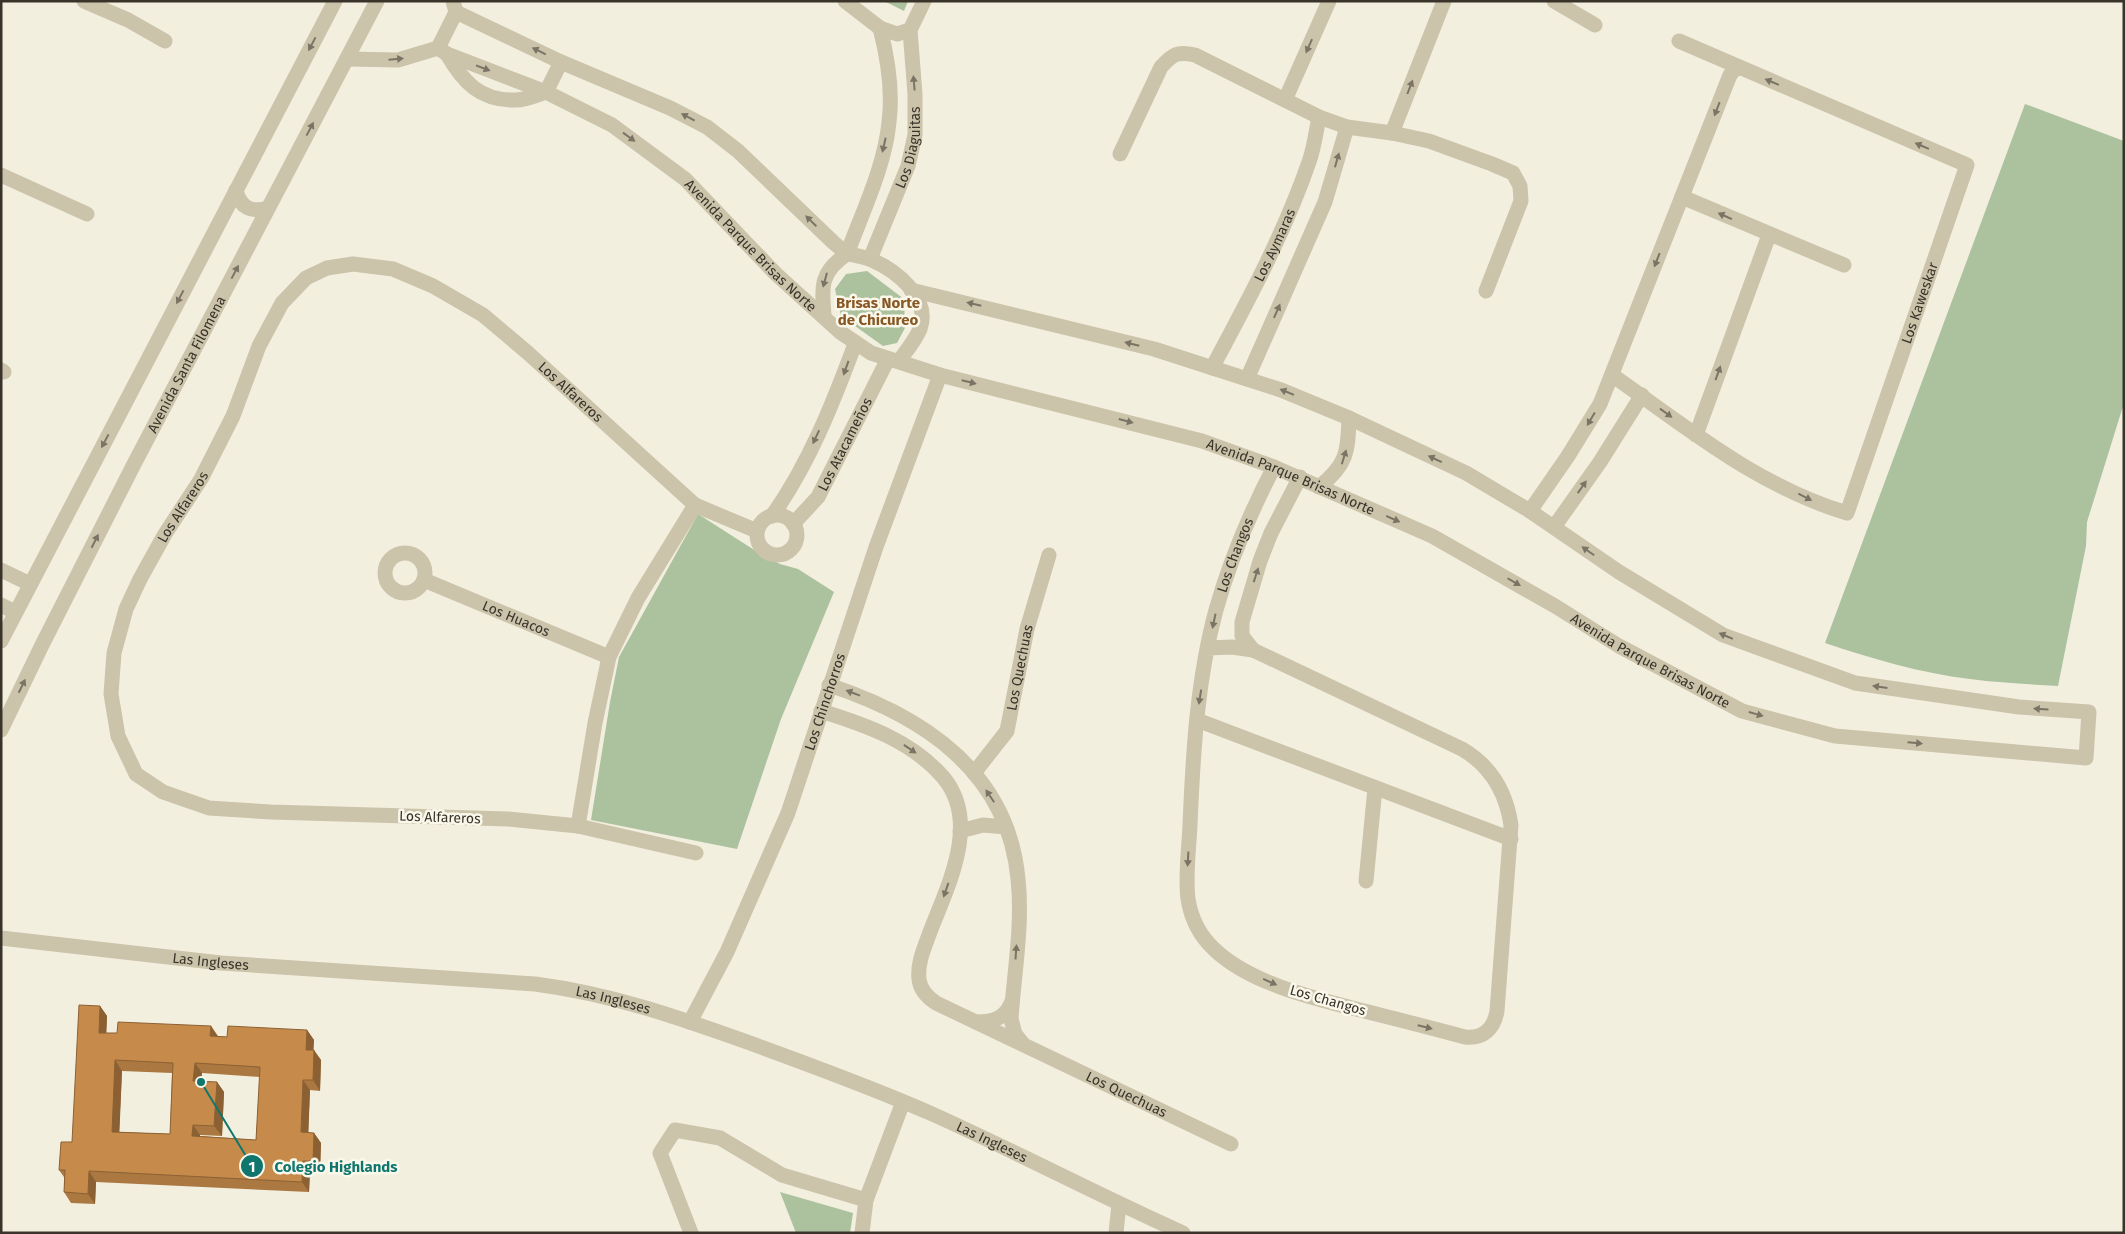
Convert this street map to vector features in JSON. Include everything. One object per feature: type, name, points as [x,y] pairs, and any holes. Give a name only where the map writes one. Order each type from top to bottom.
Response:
[{"type":"street","points":[[84,1],[128,20],[164,41]]},
{"type":"street","points":[[1,642],[335,1]]},
{"type":"street","name":"Avenida Santa Filomena","points":[[1,730],[51,628],[377,1]]},
{"type":"street","points":[[845,1],[880,28],[898,34],[910,30],[924,1]]},
{"type":"street","points":[[1285,100],[1329,1]]},
{"type":"street","points":[[1392,133],[1444,1]]},
{"type":"street","points":[[1554,1],[1595,25]]},
{"type":"street","points":[[561,62],[546,92],[518,100],[487,96],[473,89],[459,75],[443,51],[454,6],[561,62],[670,108],[707,127],[738,151],[847,254],[870,259],[898,277],[920,300],[922,314],[920,328],[894,360]]},
{"type":"street","name":"Los Diaguitas","points":[[847,254],[881,160],[889,123],[891,92],[886,53],[880,28]]},
{"type":"street","name":"Los Diaguitas","points":[[870,259],[908,166],[915,135],[916,94],[910,30]]},
{"type":"street","name":"Los Kaweskar","points":[[1612,375],[1746,468],[1822,506],[1847,513],[1967,165],[1679,41]]},
{"type":"street","points":[[348,59],[398,60],[443,51]]},
{"type":"street","name":"Avenida Parque Brisas Norte","points":[[443,51],[546,92],[612,125],[685,179],[776,274],[824,315],[840,332],[855,344],[871,353],[940,375],[1202,441],[1300,477],[1432,536],[1539,596],[1619,646],[1742,710],[1834,736],[2086,758],[2089,712],[2018,707],[1855,683],[1722,635],[1619,572],[1554,527]]},
{"type":"street","points":[[1120,154],[1161,67],[1170,56],[1182,52],[1195,55],[1319,117],[1347,127],[1392,133],[1448,147],[1513,174],[1520,186],[1520,201],[1486,291]]},
{"type":"street","points":[[1530,511],[1573,449],[1600,404],[1730,75],[1739,68]]},
{"type":"street","name":"Los Aymaras","points":[[1212,368],[1250,298],[1284,226],[1310,160],[1319,117]]},
{"type":"street","name":"Los Aymaras","points":[[1247,379],[1325,202],[1347,127]]},
{"type":"street","points":[[1,175],[87,214]]},
{"type":"street","points":[[236,190],[238,198],[246,208],[256,210],[268,208]]},
{"type":"street","points":[[1682,197],[1844,265]]},
{"type":"street","points":[[1696,435],[1769,235]]},
{"type":"street","points":[[824,315],[822,294],[825,274],[836,261],[847,254]]},
{"type":"street","name":"Los Alfareros","points":[[696,853],[578,826],[508,818],[271,812],[209,808],[163,792],[136,774],[118,736],[111,694],[114,653],[126,608],[164,534],[202,480],[233,416],[260,346],[282,303],[306,278],[327,268],[353,264],[393,270],[433,286],[483,315],[528,353],[694,505],[757,531]]},
{"type":"street","points":[[911,290],[1154,349],[1281,390],[1349,418],[1466,473],[1554,527],[1600,462],[1642,396]]},
{"type":"street","name":"Los Atacameños","points":[[772,516],[793,486],[837,392],[855,344]]},
{"type":"street","name":"Los Atacameños","points":[[793,524],[818,497],[894,360]]},
{"type":"street","name":"Los Chinchorros","points":[[690,1022],[727,952],[788,813],[876,547],[940,375]]},
{"type":"street","points":[[1319,487],[1333,476],[1341,466],[1348,438],[1349,418]]},
{"type":"street","name":"Los Changos","points":[[1208,648],[1232,647],[1253,650],[1473,755],[1492,773],[1505,797],[1510,818],[1511,839],[1496,1019],[1487,1032],[1473,1038],[1465,1037],[1320,1000],[1286,989],[1243,970],[1225,958],[1206,940],[1192,914],[1187,884],[1192,779],[1197,720],[1208,648],[1216,611],[1236,548],[1260,493],[1274,467]]},
{"type":"street","name":"Los Changos","points":[[1253,650],[1242,636],[1242,622],[1260,561],[1271,533],[1300,477]]},
{"type":"street","points":[[578,826],[595,723],[609,656],[638,598],[694,505]]},
{"type":"street","points":[[772,516],[784,516],[793,524],[797,536],[795,542],[792,548],[781,555],[774,555],[762,549],[758,544],[757,531],[762,521],[772,516]]},
{"type":"street","name":"Los Quechuas","points":[[974,773],[1007,731],[1028,629],[1049,555]]},
{"type":"street","points":[[1,570],[30,584]]},
{"type":"street","name":"Los Huacos","points":[[424,580],[609,656]]},
{"type":"street","points":[[1,604],[15,612]]},
{"type":"street","points":[[830,685],[877,703],[923,727],[939,738],[974,773],[994,803],[1013,845],[1019,907],[1012,1001],[1013,1027],[1015,1034],[1023,1044]]},
{"type":"street","name":"Los Quechuas","points":[[821,711],[874,729],[920,755],[944,778],[957,803],[961,818],[959,844],[947,888],[924,948],[920,965],[919,980],[927,996],[936,1003],[1231,1144]]},
{"type":"street","points":[[1197,720],[1511,839]]},
{"type":"street","points":[[1366,881],[1375,788]]},
{"type":"street","points":[[960,830],[983,825],[1006,827]]},
{"type":"street","name":"Las Ingleses","points":[[1,938],[221,963],[535,984],[605,996],[660,1011],[903,1102],[1183,1233]]},
{"type":"street","points":[[976,1022],[990,1022],[1001,1018],[1008,1012],[1012,1001]]},
{"type":"street","points":[[862,1233],[866,1200],[903,1102]]},
{"type":"street","points":[[691,1233],[660,1153],[675,1130],[720,1138],[782,1175],[866,1200]]},
{"type":"street","points":[[1116,1233],[1119,1204]]},
{"type":"green space","points":[[884,1],[908,1],[904,11]]},
{"type":"green space","points":[[2025,104],[2124,141],[2124,403],[2087,522],[2086,546],[2058,686],[1981,680],[1933,673],[1879,660],[1825,643]]},
{"type":"green space","points":[[867,271],[904,299],[905,328],[897,343],[883,346],[841,316],[835,289],[846,274]]},
{"type":"green space","points":[[698,514],[759,553],[780,564],[798,569],[834,592],[781,719],[737,849],[591,820],[619,657]]},
{"type":"green space","points":[[780,1192],[853,1213],[850,1233],[796,1233]]},
{"type":"building","points":[[79,1005],[100,1006],[99,1033],[117,1033],[118,1022],[211,1026],[210,1036],[227,1037],[228,1026],[307,1030],[306,1050],[314,1050],[313,1080],[303,1080],[301,1132],[314,1133],[313,1161],[303,1161],[302,1182],[89,1171],[88,1194],[64,1192],[65,1170],[59,1170],[61,1142],[72,1142]],"holes":[[[115,1060],[173,1063],[170,1134],[112,1132]],[[195,1063],[260,1067],[256,1140],[192,1136],[193,1125],[214,1126],[217,1082],[193,1081]]]},
{"type":"place","name":"Colegio Highlands","points":[[201,1082]]},
{"type":"district","name":"Brisas Norte de Chicureo","points":[[878,312]]}]
